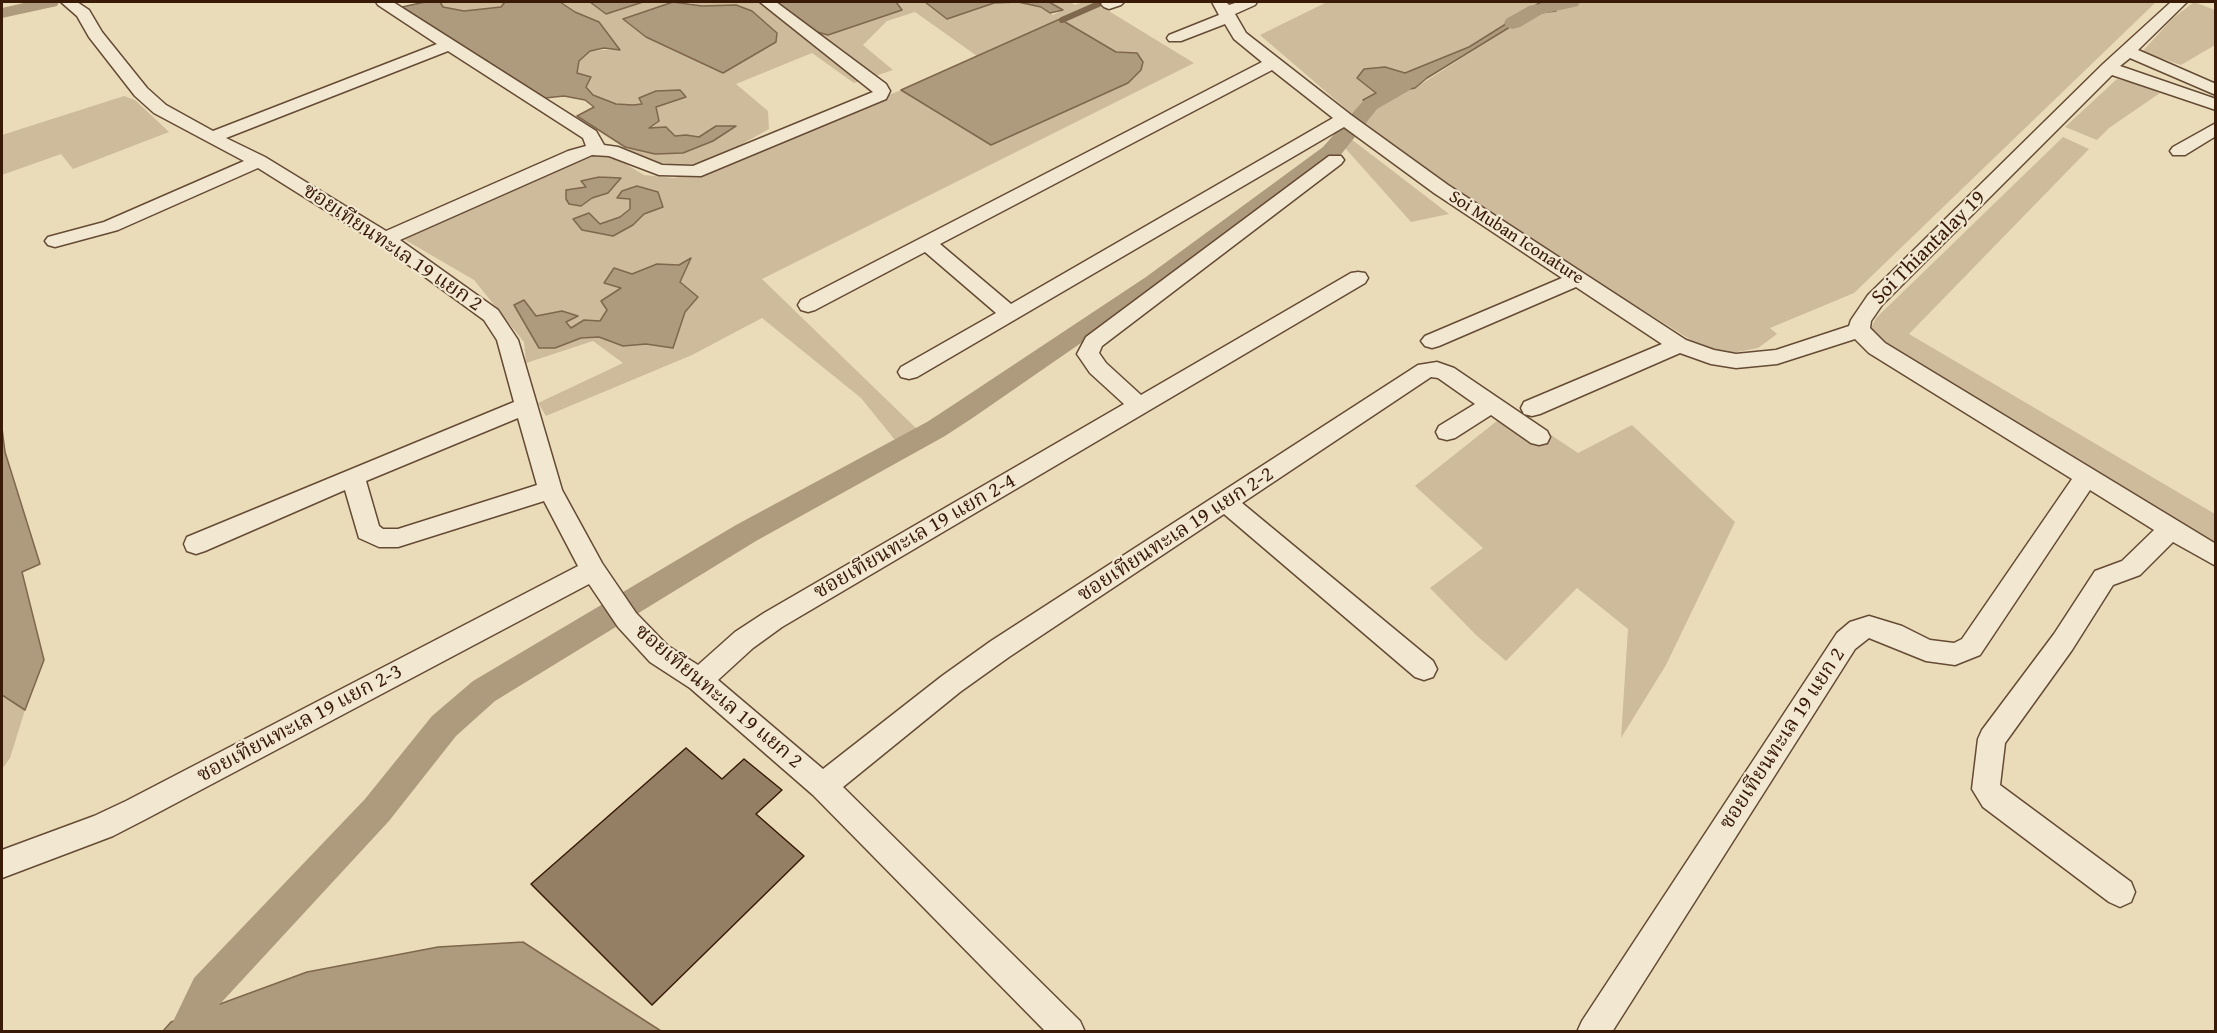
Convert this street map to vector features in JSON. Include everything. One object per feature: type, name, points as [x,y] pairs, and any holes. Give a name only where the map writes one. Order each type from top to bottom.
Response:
[{"type":"street","name":"ซอยเทียนทะเล 19 แยก 2","points":[[70,2],[83,14],[141,92],[160,109],[211,138],[259,161],[385,239],[469,297],[491,315],[507,340],[550,490],[593,570],[619,608],[659,654],[699,680],[823,786],[1069,1032]]},
{"type":"street","points":[[383,2],[590,135],[597,149]]},
{"type":"street","points":[[385,239],[574,155],[597,149],[612,151],[659,170],[695,172],[880,95],[882,91],[880,88],[767,2]]},
{"type":"street","points":[[1176,38],[1225,10],[1250,2]]},
{"type":"street","name":"Soi Thiantalay 19","points":[[1859,330],[1861,320],[1875,300],[2109,68],[2180,2]]},
{"type":"street","name":"Soi Muban Iconature","points":[[1225,10],[1240,36],[1345,119],[1441,189],[1679,345],[1711,357],[1736,361],[1777,357],[1859,330]]},
{"type":"street","points":[[211,138],[448,45]]},
{"type":"street","points":[[2128,51],[2216,90]]},
{"type":"street","points":[[808,305],[1272,63]]},
{"type":"street","points":[[2109,68],[2216,105]]},
{"type":"street","points":[[2176,90],[2192,79]]},
{"type":"street","points":[[909,372],[1345,119]]},
{"type":"street","points":[[2179,151],[2216,128]]},
{"type":"street","points":[[1139,405],[1098,368],[1088,354],[1093,342],[1335,160]]},
{"type":"street","points":[[55,241],[111,226],[259,161]]},
{"type":"street","points":[[928,244],[1009,313]]},
{"type":"street","name":"ซอยเทียนทะเล 19 แยก 2-4","points":[[699,680],[744,640],[773,620],[1358,278]]},
{"type":"street","points":[[1432,341],[1579,278]]},
{"type":"street","points":[[1859,330],[1877,348],[2216,556]]},
{"type":"street","points":[[1532,408],[1679,345]]},
{"type":"street","name":"ซอยเทียนทะเล 19 แยก 2-2","points":[[823,786],[951,684],[1000,649],[1426,370],[1437,369],[1446,373],[1539,437]]},
{"type":"street","points":[[1447,432],[1491,404]]},
{"type":"street","points":[[196,544],[526,406]]},
{"type":"street","points":[[353,477],[368,531],[379,538],[398,538],[550,490]]},
{"type":"street","name":"ซอยเทียนทะเล 19 แยก 2","points":[[1593,1032],[1846,641],[1859,630],[1869,627],[1893,634],[1926,650],[1955,654],[1971,647],[1982,634],[2086,477]]},
{"type":"street","points":[[1226,502],[1424,669]]},
{"type":"street","points":[[2120,892],[1993,798],[1986,789],[1986,779],[1992,739],[2063,642],[2104,578],[2131,568],[2171,529]]},
{"type":"street","name":"ซอยเทียนทะเล 19 แยก 2-3","points":[[2,864],[103,826],[593,570]]},
{"type":"shaded area","points":[[425,2],[440,2],[443,7],[464,11],[501,7],[505,2],[560,2],[575,12],[599,22],[620,50],[604,48],[590,51],[579,61],[577,73],[591,77],[586,87],[593,95],[616,104],[633,105],[642,104],[639,98],[656,91],[680,90],[686,97],[656,107],[659,121],[649,128],[666,127],[675,136],[699,137],[716,126],[736,126],[713,141],[683,153],[655,154],[625,147],[577,116],[594,107],[585,100],[564,96],[545,98],[402,7]]},
{"type":"shaded area","points":[[440,2],[505,2],[502,7],[464,11],[442,7]]},
{"type":"shaded area","points":[[560,2],[590,2],[606,14],[643,2],[673,2],[624,20],[646,37],[674,49],[777,33],[752,11],[736,5],[702,6],[685,2],[776,2],[817,32],[902,10],[896,2],[925,2],[947,19],[994,3],[1018,2],[1041,7],[1053,15],[1063,10],[1049,2],[1070,2],[1075,5],[1094,2],[1194,63],[762,279],[920,432],[895,440],[861,398],[762,318],[692,355],[546,416],[538,403],[623,363],[593,341],[526,363],[524,342],[474,280],[402,238],[576,160],[591,156],[614,157],[644,175],[674,178],[711,170],[901,90],[991,145],[1137,53],[1116,52],[1060,19],[977,56],[915,12],[887,21],[863,45],[893,70],[854,83],[812,53],[736,84],[768,111],[769,129],[719,157],[700,164],[670,166],[648,160],[625,147],[655,154],[713,141],[735,126],[716,126],[699,137],[675,136],[647,128],[656,107],[680,90],[656,91],[640,98],[643,104],[633,105],[616,104],[593,95],[577,74],[579,61],[590,51],[619,49],[599,22],[575,12]],"holes":[[[586,187],[608,193],[592,198],[581,206],[566,190]],[[630,199],[663,207],[643,214],[633,225],[582,230],[589,213],[600,224],[620,217],[630,209]],[[691,259],[680,282],[698,298],[685,312],[672,348],[646,344],[623,346],[599,337],[581,338],[555,348],[526,324],[514,305],[524,300],[536,316],[577,316],[566,322],[571,329],[584,320],[601,321],[632,274],[657,264],[679,265]]]},
{"type":"shaded area","points":[[590,2],[643,2],[606,14]]},
{"type":"shaded area","points":[[673,2],[702,6],[736,5],[752,11],[777,33],[776,42],[723,73],[646,37],[623,19]]},
{"type":"shaded area","points":[[776,2],[896,2],[902,10],[828,35],[817,32]]},
{"type":"shaded area","points":[[925,2],[1018,2],[994,3],[947,19]]},
{"type":"shaded area","points":[[1018,2],[1049,2],[1063,10],[1050,13],[1041,7]]},
{"type":"shaded area","points":[[1327,2],[1541,2],[1469,47],[1405,73],[1385,67],[1376,93],[1363,100],[1370,105],[1395,92],[1415,88],[1531,14],[1554,11],[1549,7],[1553,2],[2156,2],[1854,293],[1770,328],[1777,334],[1758,348],[1727,354],[1691,340],[1446,188],[1388,145],[1260,35]]},
{"type":"shaded area","points":[[1541,2],[1553,2],[1549,7],[1556,11],[1531,14],[1427,78],[1415,88],[1395,92],[1370,105],[1363,100],[1376,93],[1357,78],[1364,69],[1385,67],[1405,73],[1469,47]]},
{"type":"shaded area","points":[[2194,2],[2215,10],[2215,45],[2181,65],[2142,52],[2172,19]]},
{"type":"shaded area","points":[[1060,19],[1116,52],[1137,53],[1143,62],[1141,70],[1128,83],[991,145],[901,90]]},
{"type":"shaded area","points":[[2117,79],[2139,84],[2160,93],[2109,128],[2097,140],[2065,127]]},
{"type":"shaded area","points":[[124,96],[135,100],[169,132],[73,169],[61,154],[2,175],[2,135]]},
{"type":"shaded area","points":[[1347,136],[1449,214],[1411,222],[1338,140]]},
{"type":"shaded area","points":[[2063,137],[2089,149],[1909,334],[2215,514],[2215,543],[1878,340],[1871,328],[1876,318]]},
{"type":"shaded area","points":[[599,177],[621,178],[608,193],[592,198],[581,206],[569,204],[566,199],[566,190],[586,187],[581,181]]},
{"type":"shaded area","points":[[637,186],[658,192],[663,207],[644,214],[633,225],[613,236],[582,230],[573,219],[589,213],[600,224],[620,217],[630,209],[630,199],[617,198],[622,191]]},
{"type":"shaded area","points":[[691,258],[680,282],[698,297],[685,312],[673,348],[646,344],[623,346],[599,337],[581,338],[555,348],[539,348],[514,305],[524,300],[536,316],[562,311],[578,316],[566,322],[571,328],[584,320],[600,321],[607,310],[601,301],[621,288],[604,283],[614,268],[632,274],[657,264],[679,265]]},
{"type":"shaded area","points":[[1512,409],[1578,453],[1632,425],[1735,522],[1666,665],[1621,738],[1628,629],[1577,588],[1506,661],[1476,635],[1430,588],[1483,548],[1415,486]]},
{"type":"shaded area","points":[[2,428],[5,452],[40,564],[22,572],[44,660],[25,710],[2,695]]},
{"type":"shaded area","points":[[2,695],[25,710],[10,758],[2,769]]},
{"type":"shaded area","points":[[523,942],[661,1031],[163,1031],[171,1022],[307,972],[438,947]]},
{"type":"building","points":[[686,748],[722,779],[744,759],[782,790],[756,814],[804,856],[652,1005],[531,884]]},
{"type":"waterway","points":[[2,13],[50,2]]},
{"type":"waterway","points":[[1062,20],[1103,2]]},
{"type":"waterway","points":[[1513,23],[1536,10],[1571,2]]},
{"type":"waterway","points":[[187,1032],[207,991],[377,810],[444,726],[484,691],[746,533],[936,429],[965,410],[1154,282],[1331,152],[1370,105],[1403,86]]}]
